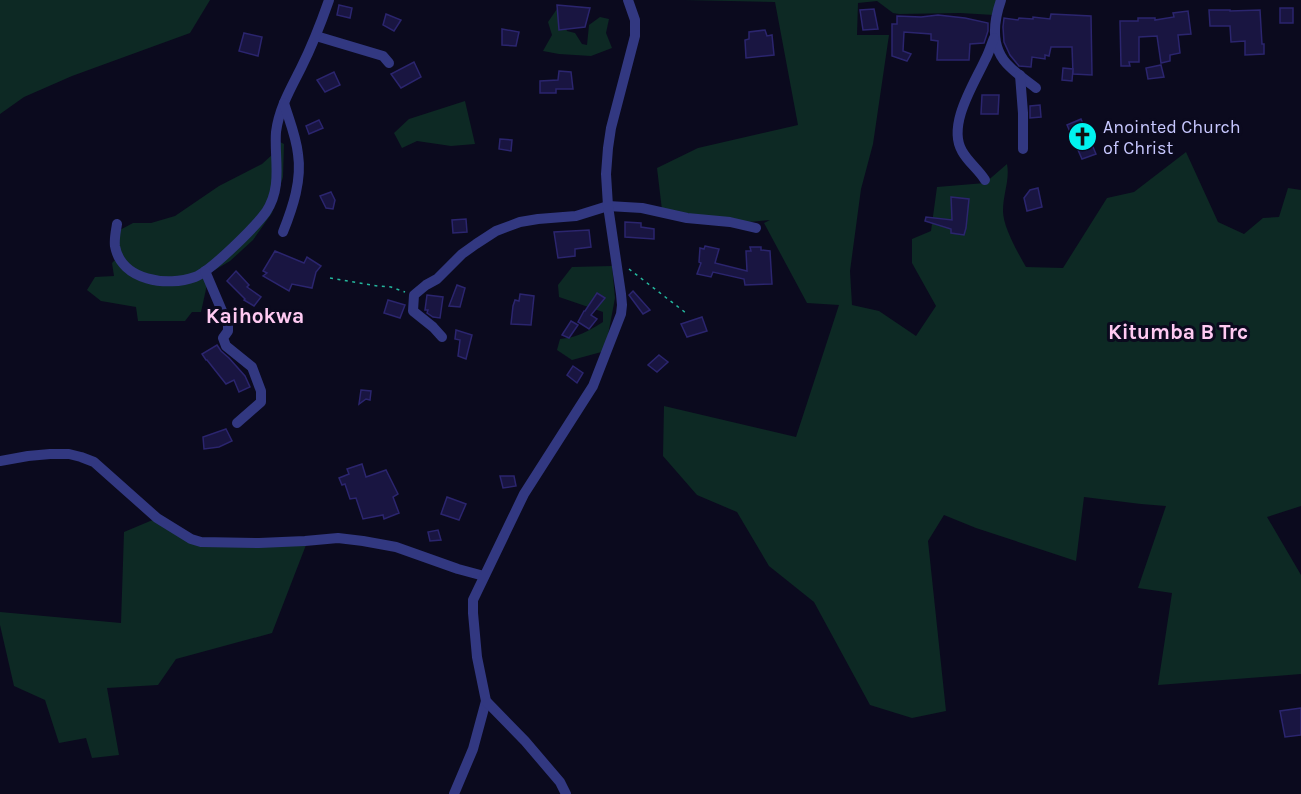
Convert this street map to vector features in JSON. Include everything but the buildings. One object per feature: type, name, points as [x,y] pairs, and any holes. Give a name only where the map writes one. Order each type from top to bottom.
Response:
[{"type":"street","points":[[117,224],[115,248],[121,261],[130,270],[143,277],[162,282],[188,279],[205,271],[254,225],[266,212],[277,180],[277,130],[284,103],[316,36],[329,0]]},
{"type":"street","points":[[454,794],[473,749],[486,701],[477,657],[473,600],[524,494],[593,386],[621,314],[621,294],[608,206],[606,174],[609,137],[635,36],[635,20],[628,0]]},
{"type":"street","points":[[985,180],[962,152],[958,142],[958,129],[964,105],[994,38],[995,22],[1001,0]]},
{"type":"street","points":[[316,36],[383,56],[389,63]]},
{"type":"street","points":[[994,38],[1008,66],[1036,88]]},
{"type":"street","points":[[1020,75],[1023,149]]},
{"type":"street","points":[[283,232],[299,176],[298,154],[284,103]]},
{"type":"street","points":[[442,338],[433,327],[413,312],[414,295],[437,279],[462,254],[496,231],[520,222],[576,216],[608,206],[642,207],[687,218],[730,222],[756,228]]},
{"type":"street","points":[[205,271],[228,325],[224,338],[226,346],[252,367],[261,391],[261,402],[237,423]]},
{"type":"street","points":[[0,461],[28,456],[69,454],[94,462],[157,518],[191,539],[201,542],[260,543],[338,538],[363,541],[396,547],[484,576]]},
{"type":"street","points":[[486,701],[525,741],[560,782],[566,794]]},
{"type":"path","points":[[630,270],[686,313]]},
{"type":"path","points":[[330,278],[391,287],[414,295]]},
{"type":"green space","points":[[0,0],[210,0],[190,33],[72,76],[24,97],[0,114]]},
{"type":"green space","points":[[684,0],[1000,0],[994,15],[899,14],[893,13],[877,1],[858,3],[857,35],[889,35],[873,144],[861,189],[850,271],[852,305],[879,311],[916,336],[936,306],[912,263],[912,239],[931,231],[937,187],[985,183],[1007,164],[1008,176],[1003,211],[1008,232],[1019,255],[1026,267],[1063,268],[1107,198],[1134,192],[1186,152],[1218,222],[1244,234],[1263,218],[1279,217],[1288,188],[1301,190],[1301,506],[1267,517],[1301,575],[1301,674],[1158,685],[1172,593],[1138,588],[1166,506],[1084,497],[1076,561],[944,515],[928,541],[946,711],[912,718],[870,705],[814,602],[769,566],[737,512],[697,495],[663,456],[664,406],[796,437],[839,305],[807,303],[764,223],[770,220],[740,223],[662,210],[657,168],[698,148],[798,125],[775,2]]},
{"type":"green space","points":[[557,9],[567,31],[575,33],[582,44],[587,45],[589,25],[600,17],[609,19],[606,33],[612,48],[591,56],[543,51],[552,35],[548,22]]},
{"type":"green space","points":[[465,101],[475,144],[451,146],[417,141],[402,148],[394,133],[409,119]]},
{"type":"green space","points":[[274,139],[284,144],[283,177],[272,213],[253,240],[230,261],[203,277],[208,280],[201,312],[192,312],[185,321],[138,321],[136,307],[101,301],[87,290],[95,277],[114,276],[112,263],[117,258],[118,231],[133,223],[151,223],[175,216],[219,186],[262,164],[273,154]]},
{"type":"green space","points":[[612,266],[615,298],[605,351],[572,360],[557,350],[560,339],[577,336],[603,322],[603,312],[559,297],[558,285],[572,267]]},
{"type":"green space","points":[[155,519],[193,543],[306,545],[272,633],[176,659],[158,685],[107,688],[119,755],[92,758],[86,738],[59,743],[45,700],[14,686],[0,625],[0,612],[121,623],[124,532]]},
{"type":"place","name":"Anointed Church of Christ","points":[[1082,137]]},
{"type":"district","name":"Kaihokwa","points":[[255,316]]},
{"type":"district","name":"Kitumba B Trc","points":[[1178,332]]}]
